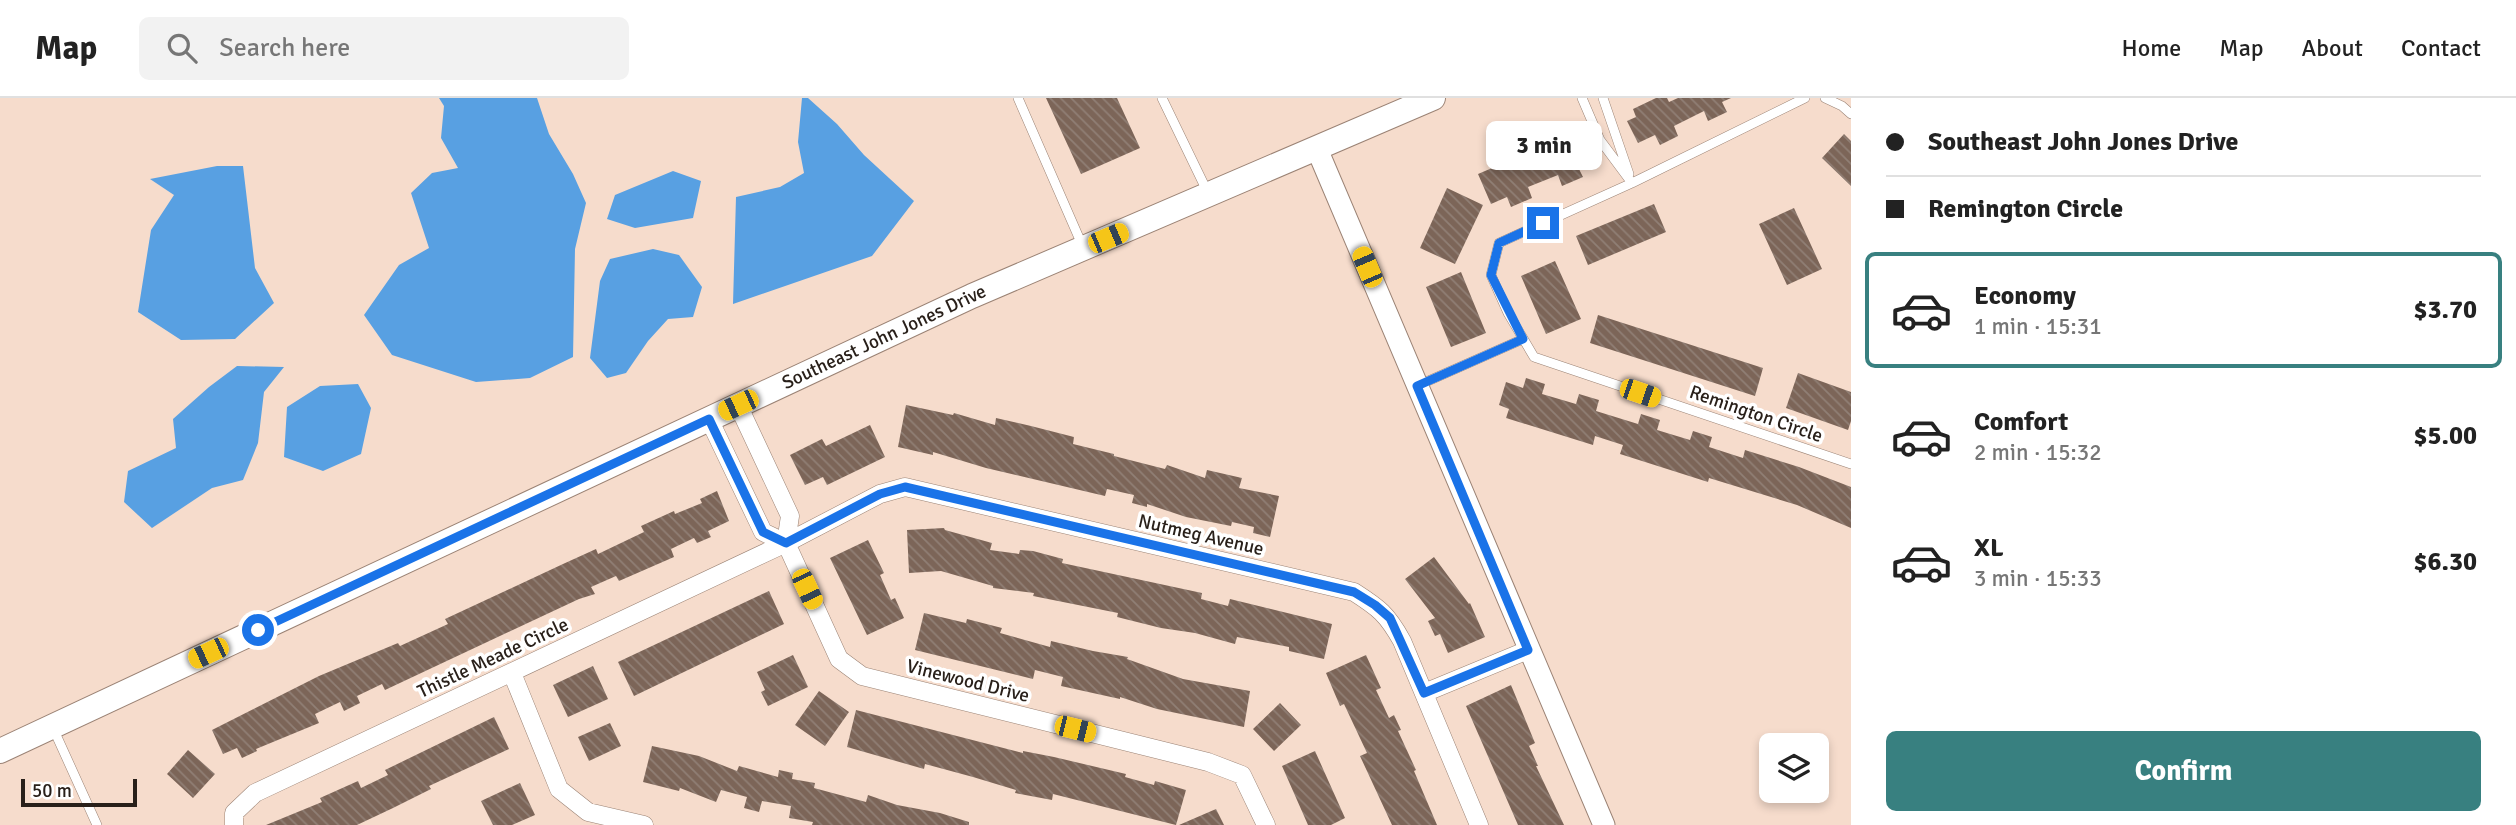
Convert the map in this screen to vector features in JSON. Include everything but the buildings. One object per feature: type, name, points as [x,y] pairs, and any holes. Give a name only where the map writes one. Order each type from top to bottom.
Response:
[{"type":"main road","name":"Southeast John Jones Drive","points":[[0,751],[972,296],[1433,98]]},
{"type":"street","points":[[1317,149],[1604,825]]},
{"type":"street","name":"Vinewood Drive","points":[[738,405],[790,516],[786,543],[839,659],[850,669],[862,676],[1208,762],[1242,775],[1266,825]]},
{"type":"street","name":"Vinewood Drive","points":[[709,419],[763,532],[786,543]]},
{"type":"street","name":"Nutmeg Avenue","points":[[786,543],[880,494],[905,487],[1354,592],[1390,618],[1479,825]]},
{"type":"street","name":"Thistle Meade Circle","points":[[234,825],[234,813],[255,793],[786,543]]},
{"type":"street","points":[[1424,693],[1528,650]]},
{"type":"street","points":[[512,673],[559,789],[588,811],[643,825]]},
{"type":"lane","points":[[1018,98],[1083,248]]},
{"type":"lane","points":[[1162,98],[1209,195]]},
{"type":"lane","points":[[1582,98],[1600,140],[1632,183]]},
{"type":"lane","points":[[1603,98],[1632,183]]},
{"type":"lane","name":"Remington Circle","points":[[1805,98],[1632,183],[1499,243],[1491,275],[1534,357],[1851,464]]},
{"type":"lane","points":[[1825,98],[1851,114]]},
{"type":"lane","points":[[1417,386],[1523,339]]},
{"type":"lane","points":[[52,727],[97,825]]},
{"type":"water","points":[[439,98],[537,98],[549,134],[573,174],[586,203],[575,249],[573,357],[530,378],[476,382],[392,355],[364,315],[399,265],[429,248],[411,193],[432,173],[458,168],[441,138],[444,106]]},
{"type":"water","points":[[802,98],[808,98],[837,124],[864,155],[914,201],[872,256],[733,304],[736,197],[780,187],[804,173],[798,142]]},
{"type":"water","points":[[217,166],[243,166],[255,268],[274,303],[235,339],[181,340],[138,312],[151,230],[174,195],[150,179]]},
{"type":"water","points":[[673,171],[701,181],[693,218],[635,228],[607,219],[615,195]]},
{"type":"water","points":[[653,249],[679,255],[702,287],[693,317],[668,319],[648,341],[626,373],[607,378],[590,358],[600,281],[610,259]]},
{"type":"water","points":[[237,366],[284,367],[264,392],[258,443],[243,480],[212,488],[152,528],[124,502],[128,471],[176,448],[173,419]]},
{"type":"water","points":[[358,384],[371,408],[361,454],[323,471],[284,457],[287,407],[320,386]]},
{"type":"route","points":[[258,630],[709,419],[763,532],[786,543],[880,494],[905,487],[1354,592],[1390,618],[1424,693],[1528,650],[1417,386],[1523,339],[1491,275],[1499,243],[1543,223]]}]
